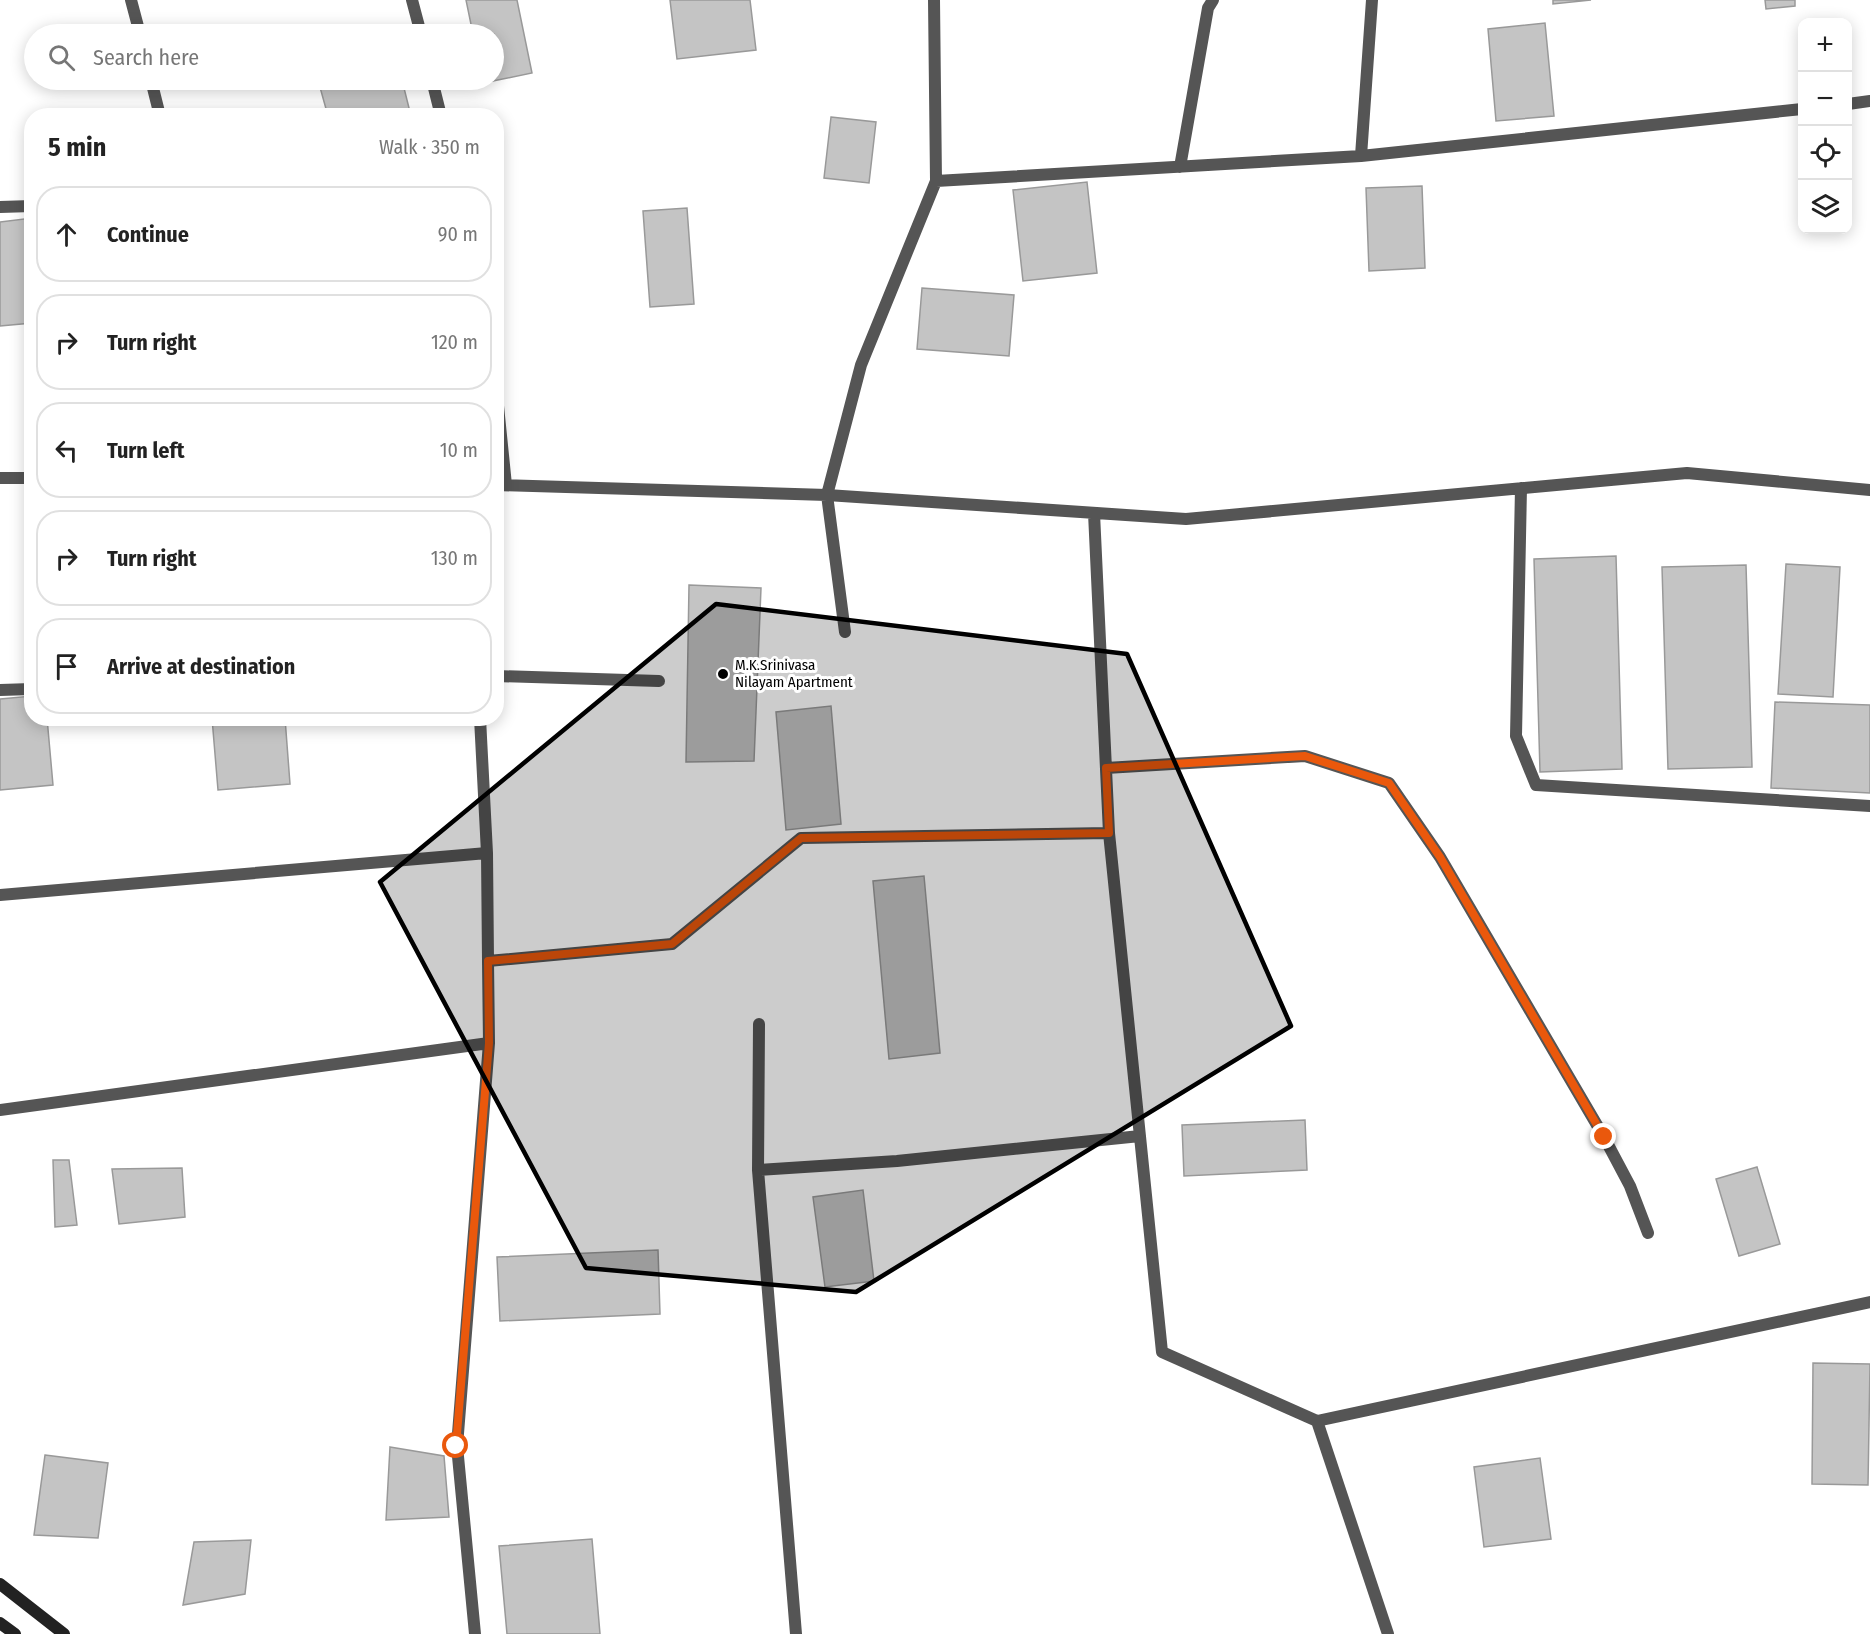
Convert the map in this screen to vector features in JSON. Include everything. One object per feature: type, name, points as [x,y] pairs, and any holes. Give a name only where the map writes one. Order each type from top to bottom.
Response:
[{"type":"main road","points":[[0,1584],[64,1634]]},
{"type":"main road","points":[[0,1623],[15,1634]]},
{"type":"street","points":[[131,0],[137,24]]},
{"type":"street","points":[[412,0],[418,24]]},
{"type":"street","points":[[844,632],[827,495],[861,365],[936,181],[934,0]]},
{"type":"street","points":[[1180,167],[1208,8],[1213,0]]},
{"type":"street","points":[[1361,156],[1372,0]]},
{"type":"street","points":[[154,90],[158,108]]},
{"type":"street","points":[[434,90],[439,108]]},
{"type":"street","points":[[1852,103],[1870,101]]},
{"type":"street","points":[[936,181],[1361,156],[1798,110]]},
{"type":"street","points":[[0,207],[24,206]]},
{"type":"street","points":[[504,485],[827,495],[1186,519],[1687,473],[1870,490]]},
{"type":"street","points":[[0,478],[24,478]]},
{"type":"street","points":[[1521,488],[1516,736],[1536,785],[1870,806]]},
{"type":"street","points":[[1094,513],[1109,833],[1162,1352],[1317,1421],[1870,1302]]},
{"type":"street","points":[[504,676],[659,681]]},
{"type":"street","points":[[0,690],[24,689]]},
{"type":"street","points":[[475,1634],[456,1446],[489,1043],[487,854],[480,726]]},
{"type":"street","points":[[1106,768],[1305,756],[1389,783],[1440,857],[1604,1137],[1630,1186],[1648,1233]]},
{"type":"street","points":[[488,961],[672,944],[801,838],[1109,833]]},
{"type":"street","points":[[0,895],[487,854]]},
{"type":"street","points":[[759,1024],[758,1170],[796,1634]]},
{"type":"street","points":[[0,1110],[489,1043]]},
{"type":"street","points":[[758,1170],[897,1161],[1140,1136]]},
{"type":"street","points":[[1317,1421],[1388,1634]]},
{"type":"highlighted area","points":[[716,604],[1127,654],[1291,1026],[856,1292],[586,1268],[380,882]]},
{"type":"building","points":[[466,0],[517,0],[532,73],[504,79],[504,24],[471,24]]},
{"type":"building","points":[[670,0],[750,0],[756,50],[677,59]]},
{"type":"building","points":[[1553,0],[1591,0],[1553,4]]},
{"type":"building","points":[[1765,0],[1795,0],[1795,6],[1766,9]]},
{"type":"building","points":[[1545,23],[1554,116],[1496,121],[1488,29]]},
{"type":"building","points":[[321,90],[404,90],[409,108],[326,108]]},
{"type":"building","points":[[831,117],[876,122],[869,183],[824,178]]},
{"type":"building","points":[[1087,182],[1097,273],[1023,281],[1013,190]]},
{"type":"building","points":[[1422,186],[1425,268],[1369,271],[1366,188]]},
{"type":"building","points":[[687,208],[694,304],[650,307],[643,211]]},
{"type":"building","points":[[24,219],[24,324],[0,326],[0,222]]},
{"type":"building","points":[[922,288],[1014,295],[1009,356],[917,349]]},
{"type":"building","points":[[1616,556],[1622,769],[1540,772],[1534,559]]},
{"type":"building","points":[[1786,564],[1840,567],[1833,697],[1778,694]]},
{"type":"building","points":[[1746,565],[1752,767],[1668,769],[1662,567]]},
{"type":"building","name":"M.K.Srinivasa Nilayam Apartment","points":[[689,585],[761,588],[754,761],[686,762]]},
{"type":"building","points":[[24,697],[24,726],[48,726],[53,785],[0,790],[0,699]]},
{"type":"building","points":[[1775,702],[1870,705],[1870,793],[1771,788]]},
{"type":"building","points":[[831,706],[841,824],[786,830],[776,712]]},
{"type":"building","points":[[213,726],[286,726],[290,784],[218,790]]},
{"type":"building","points":[[924,876],[940,1053],[889,1059],[873,881]]},
{"type":"building","points":[[1305,1120],[1307,1170],[1184,1176],[1182,1125]]},
{"type":"building","points":[[53,1160],[69,1160],[77,1225],[55,1227]]},
{"type":"building","points":[[1757,1167],[1780,1244],[1739,1256],[1716,1179]]},
{"type":"building","points":[[182,1168],[185,1217],[119,1224],[112,1169]]},
{"type":"building","points":[[863,1190],[874,1281],[825,1287],[813,1197]]},
{"type":"building","points":[[658,1250],[660,1314],[500,1321],[497,1257]]},
{"type":"building","points":[[1813,1363],[1870,1364],[1868,1485],[1812,1484]]},
{"type":"building","points":[[390,1447],[444,1456],[449,1517],[386,1520]]},
{"type":"building","points":[[45,1455],[108,1463],[98,1538],[34,1535]]},
{"type":"building","points":[[1540,1458],[1551,1539],[1484,1547],[1474,1467]]},
{"type":"building","points":[[592,1539],[600,1634],[507,1634],[499,1546]]},
{"type":"building","points":[[251,1540],[245,1594],[183,1605],[194,1542]]},
{"type":"place","name":"M.K.Srinivasa Nilayam Apartment","points":[[723,674]]},
{"type":"route","points":[[456,1446],[489,1043],[488,961],[672,944],[801,838],[1109,833],[1106,768],[1305,756],[1389,783],[1440,857],[1604,1137]]}]
